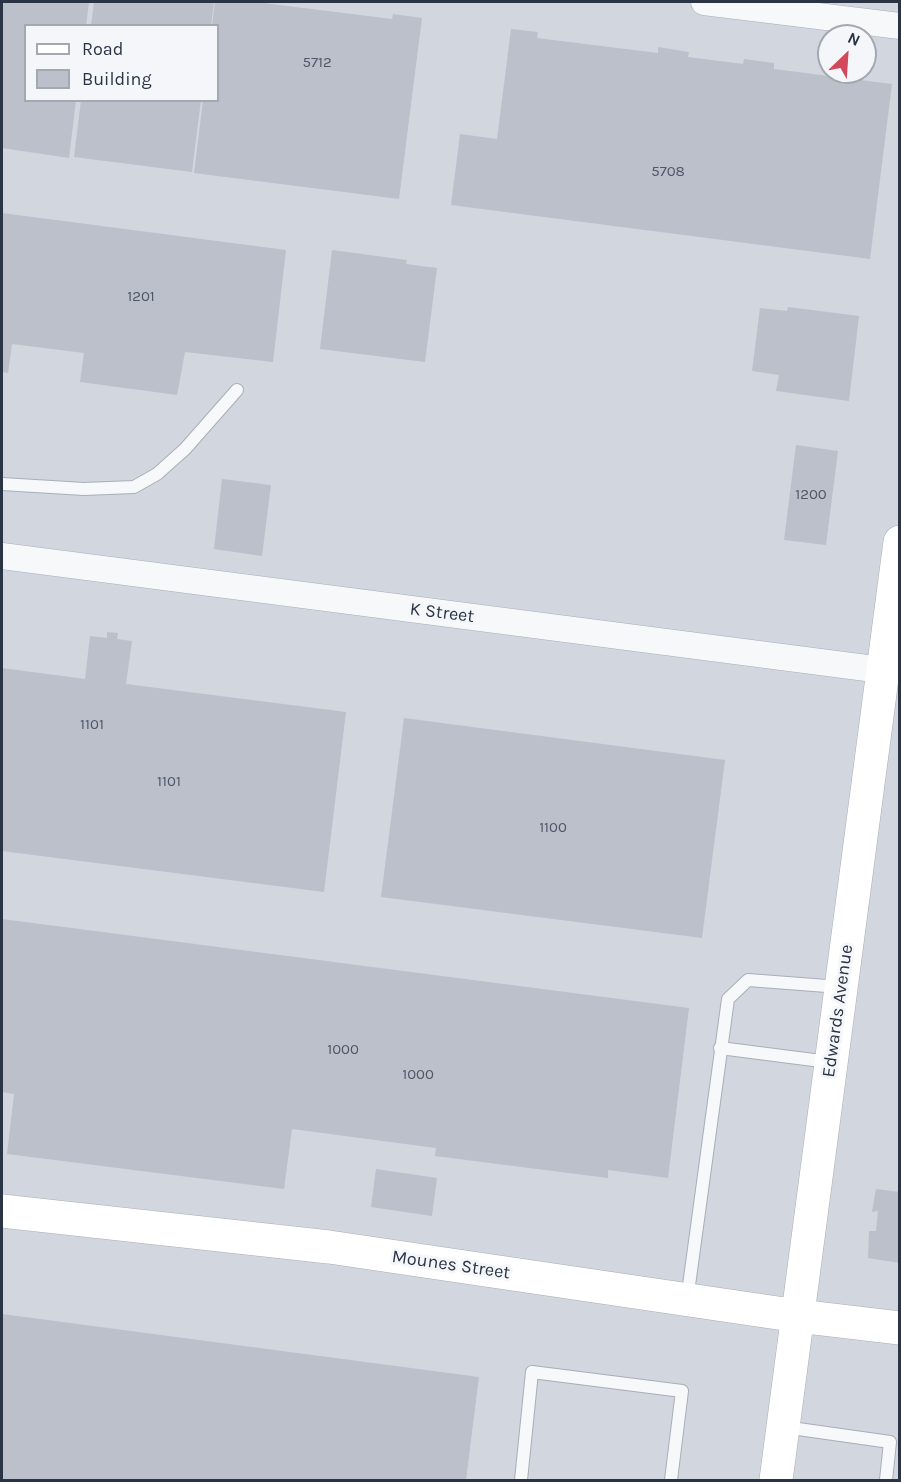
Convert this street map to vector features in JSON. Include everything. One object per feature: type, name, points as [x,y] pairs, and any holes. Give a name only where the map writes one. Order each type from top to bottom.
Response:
[{"type":"street","points":[[704,2],[841,10],[900,26]]},
{"type":"street","name":"Edwards Avenue","points":[[776,1480],[841,987],[889,660],[900,542]]},
{"type":"street","name":"K Street","points":[[2,556],[889,660]]},
{"type":"street","name":"Mounes Street","points":[[2,1211],[329,1247],[798,1316],[900,1328]]},
{"type":"lane","points":[[2,484],[84,489],[134,487],[157,474],[185,449],[237,390]]},
{"type":"lane","points":[[687,1300],[728,999],[748,980],[841,987]]},
{"type":"lane","points":[[720,1048],[831,1063]]},
{"type":"lane","points":[[520,1480],[532,1372],[682,1391],[671,1480]]},
{"type":"lane","points":[[783,1427],[890,1442],[885,1480]]},
{"type":"shaded area","points":[[2,2],[899,2],[899,1480],[2,1480]]},
{"type":"building","points":[[2,2],[89,2],[86,24],[24,24],[24,102],[76,102],[69,158],[2,148]]},
{"type":"building","points":[[94,2],[214,2],[211,24],[91,24]]},
{"type":"building","points":[[215,2],[255,2],[392,19],[393,14],[422,18],[399,199],[194,173],[203,102],[219,102],[219,24],[212,24]]},
{"type":"building","points":[[511,29],[538,32],[537,38],[658,53],[658,47],[689,52],[688,57],[743,64],[744,59],[774,63],[774,69],[817,74],[817,84],[877,84],[877,82],[892,84],[870,259],[451,205],[460,134],[497,139]]},
{"type":"building","points":[[81,102],[201,102],[192,172],[74,157]]},
{"type":"building","points":[[2,213],[286,250],[273,362],[185,352],[177,395],[80,382],[84,353],[12,344],[8,373],[2,372]]},
{"type":"building","points":[[332,250],[407,260],[406,264],[437,268],[425,362],[320,349]]},
{"type":"building","points":[[788,307],[859,316],[849,401],[776,391],[779,375],[752,371],[760,308],[787,311]]},
{"type":"building","points":[[796,445],[838,451],[826,545],[784,540]]},
{"type":"building","points":[[222,479],[271,485],[262,556],[214,549]]},
{"type":"building","points":[[107,632],[118,633],[117,639],[132,641],[126,684],[346,712],[324,892],[2,851],[2,668],[85,679],[90,636],[107,638]]},
{"type":"building","points":[[404,718],[725,760],[702,938],[381,897]]},
{"type":"building","points":[[2,919],[689,1008],[668,1178],[608,1170],[608,1178],[435,1156],[436,1148],[292,1129],[284,1189],[7,1154],[14,1094],[2,1092]]},
{"type":"building","points":[[376,1169],[437,1178],[432,1216],[371,1207]]},
{"type":"building","points":[[876,1189],[900,1192],[900,1263],[868,1258],[869,1231],[876,1231],[878,1211],[872,1212]]},
{"type":"building","points":[[2,1314],[479,1377],[466,1480],[2,1480]]}]
